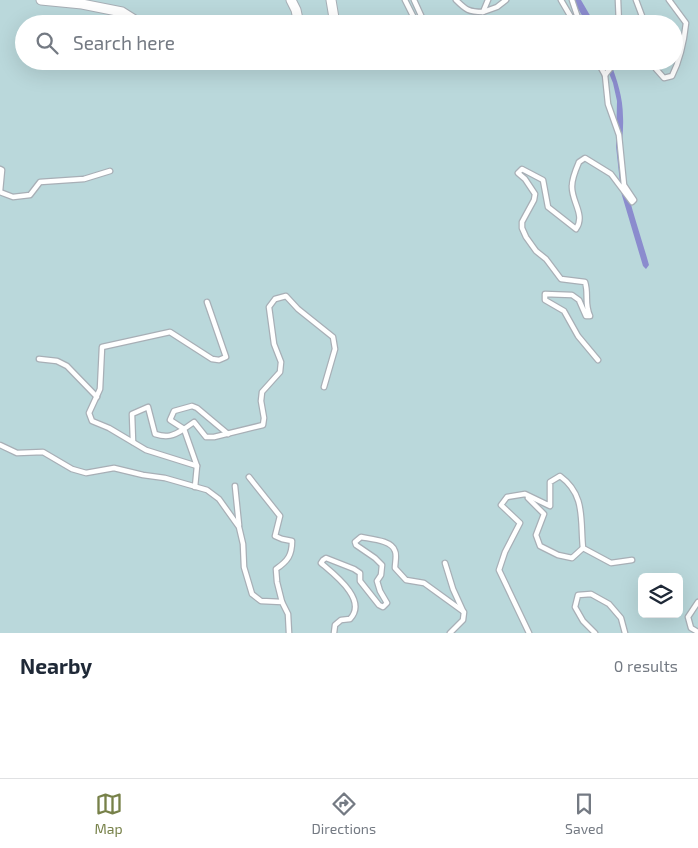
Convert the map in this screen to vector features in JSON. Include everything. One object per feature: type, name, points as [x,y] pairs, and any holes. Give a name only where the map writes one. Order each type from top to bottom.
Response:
[{"type":"street","points":[[41,0],[82,2],[122,12],[127,15]]},
{"type":"street","points":[[291,0],[297,15]]},
{"type":"street","points":[[331,0],[334,15]]},
{"type":"lane","points":[[405,0],[414,15]]},
{"type":"lane","points":[[414,0],[421,15]]},
{"type":"lane","points":[[456,0],[466,10],[474,12],[483,12],[498,7],[506,0]]},
{"type":"lane","points":[[483,12],[488,0]]},
{"type":"lane","points":[[561,0],[569,15]]},
{"type":"lane","points":[[572,0],[577,15]]},
{"type":"lane","points":[[618,0],[619,15]]},
{"type":"lane","points":[[636,0],[641,15]]},
{"type":"lane","points":[[669,0],[680,15]]},
{"type":"lane","points":[[683,19],[686,23],[683,41]]},
{"type":"lane","points":[[598,360],[578,336],[564,311],[545,300],[545,294],[572,295],[579,300],[586,316],[590,316],[585,306],[587,289],[585,282],[561,279],[526,237],[522,228],[522,222],[534,200],[535,194],[525,179],[518,173],[522,169],[543,180],[548,207],[576,229],[579,225],[580,215],[572,186],[579,162],[585,158],[612,174],[632,202],[634,200],[624,185],[619,135],[608,104],[606,75],[603,70]]},
{"type":"lane","points":[[606,75],[610,70]]},
{"type":"lane","points":[[657,70],[664,78],[672,76],[675,70]]},
{"type":"lane","points":[[0,169],[2,170],[0,191],[13,197],[30,194],[40,182],[84,179],[110,171]]},
{"type":"lane","points":[[133,442],[132,414],[148,407],[155,434],[164,437],[174,435],[194,422],[206,437],[214,437],[263,425],[262,392],[280,372],[281,362],[274,344],[269,307],[275,299],[286,296],[298,309],[333,337],[335,348],[324,387]]},
{"type":"lane","points":[[198,466],[146,450],[109,428],[92,421],[89,413],[100,389],[102,347],[170,332],[212,359],[219,360],[226,357],[207,302]]},
{"type":"lane","points":[[39,359],[57,361],[67,366],[97,397]]},
{"type":"lane","points":[[195,487],[198,466],[184,429],[170,420],[174,411],[192,406],[197,408],[228,434]]},
{"type":"lane","points":[[0,446],[17,453],[43,452],[72,469],[86,473],[114,468],[207,490],[219,499],[239,527]]},
{"type":"lane","points":[[529,633],[499,570],[505,552],[520,523],[501,505],[508,497],[525,494],[550,506],[550,482],[560,476],[571,484],[578,499],[584,548]]},
{"type":"lane","points":[[249,477],[280,516],[275,536],[292,541],[291,555],[286,563],[276,569],[282,602],[288,614],[289,633]]},
{"type":"lane","points":[[235,486],[239,527],[243,544],[244,567],[252,594],[261,601],[282,602]]},
{"type":"lane","points":[[525,494],[544,514],[536,535],[540,546],[572,558],[584,548]]},
{"type":"lane","points":[[334,633],[334,625],[341,620],[350,619],[355,614],[356,606],[350,592],[321,563],[326,558],[360,573],[360,581],[380,605],[383,607],[387,602],[376,580],[381,575],[382,565],[356,545],[355,542],[361,537],[392,546],[396,551],[395,568],[406,580],[424,583],[464,612]]},
{"type":"lane","points":[[584,548],[610,563],[632,560]]},
{"type":"lane","points":[[445,563],[453,589],[464,612],[463,620],[450,633]]},
{"type":"lane","points":[[595,633],[583,621],[575,607],[578,595],[591,594],[609,604],[621,618],[624,633]]},
{"type":"lane","points":[[698,602],[688,617],[691,628],[698,632]]},
{"type":"shaded area","points":[[0,0],[698,0],[698,633],[0,633]]},
{"type":"water","points":[[573,0],[581,0],[590,15],[582,15]]},
{"type":"water","points":[[608,70],[613,70],[621,96],[623,110],[622,164],[630,202],[649,265],[646,269],[643,266],[621,192],[616,146],[617,101]]}]
